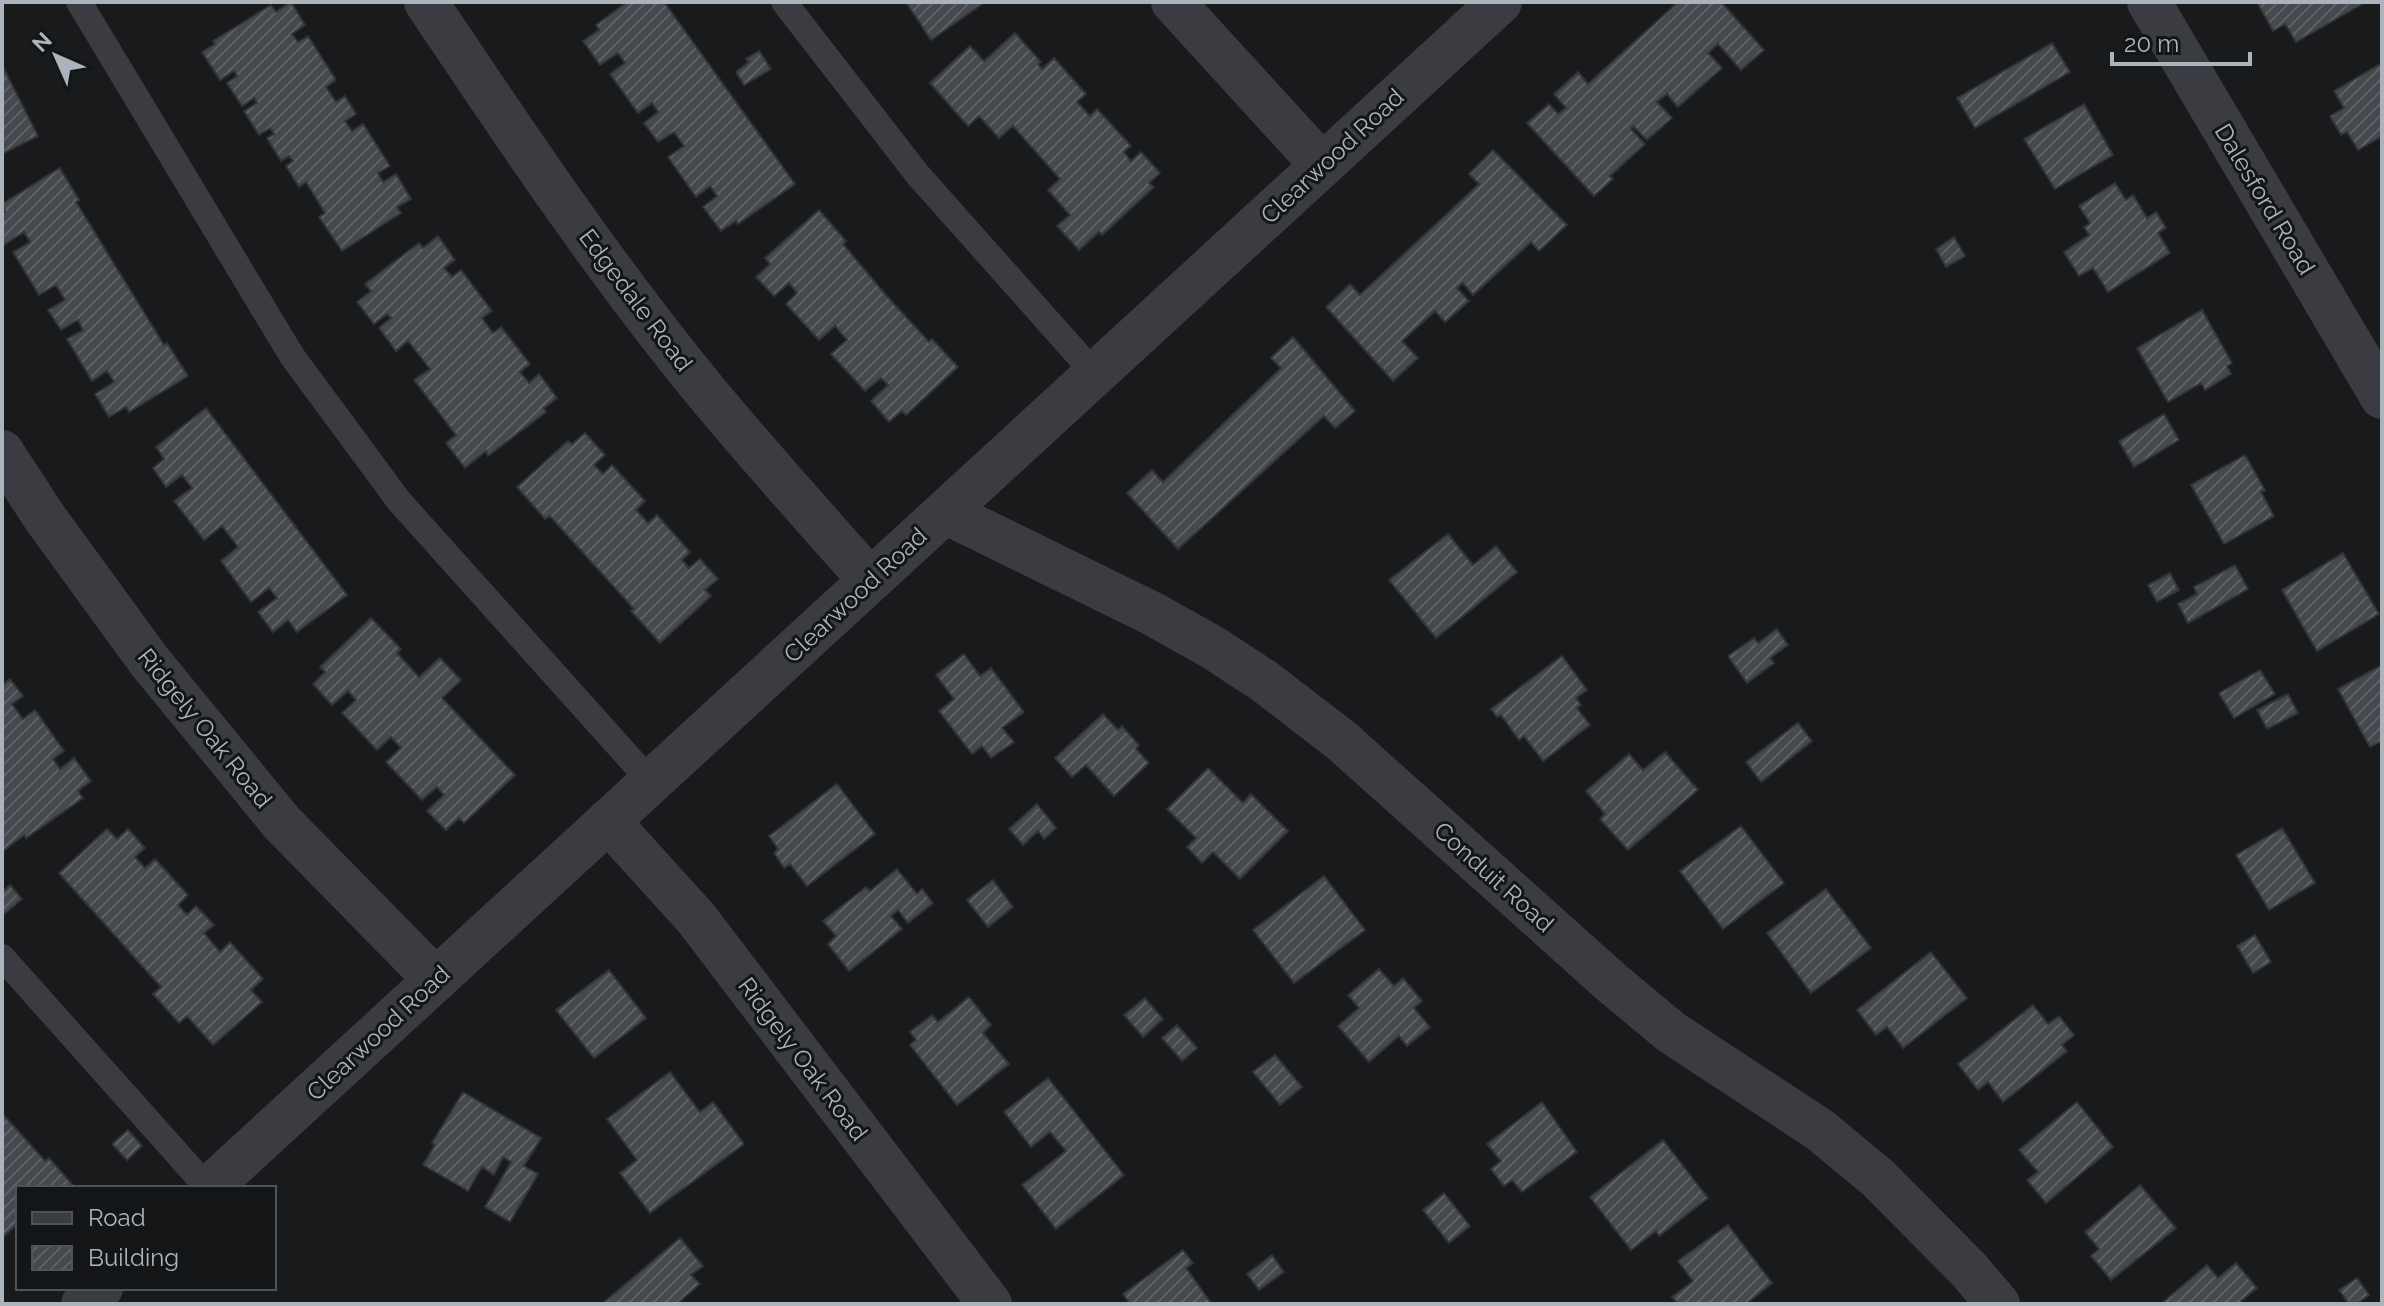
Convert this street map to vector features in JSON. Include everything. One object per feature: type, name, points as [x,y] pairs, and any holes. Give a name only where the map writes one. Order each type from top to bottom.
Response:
[{"type":"street","name":"Edgedale Road","points":[[426,2],[534,163],[618,280],[707,393],[870,580]]},
{"type":"street","points":[[1173,2],[1322,165]]},
{"type":"street","name":"Clearwood Road","points":[[211,1186],[1500,2]]},
{"type":"street","name":"Dalesford Road","points":[[2149,2],[2382,397]]},
{"type":"street","name":"Ridgely Oak Road","points":[[2,452],[45,518],[150,662],[282,823],[436,980]]},
{"type":"street","name":"Conduit Road","points":[[945,512],[1153,614],[1264,681],[1342,741],[1671,1032],[1820,1130],[1878,1178],[1969,1270],[1998,1304]]},
{"type":"street","name":"Ridgely Oak Road","points":[[608,821],[696,918],[990,1304]]},
{"type":"street","points":[[83,1304],[99,1290]]},
{"type":"lane","points":[[79,2],[301,368],[399,501],[651,782]]},
{"type":"lane","points":[[784,2],[918,175],[1095,374]]},
{"type":"lane","points":[[2,957],[207,1186]]},
{"type":"building","points":[[291,2],[305,25],[292,34],[298,42],[308,36],[336,80],[326,87],[336,102],[345,96],[356,114],[345,121],[352,131],[363,124],[390,166],[378,173],[383,182],[396,174],[411,199],[397,207],[401,213],[342,251],[319,217],[325,213],[306,182],[299,187],[286,166],[293,161],[289,156],[281,161],[267,138],[274,134],[270,128],[259,135],[244,111],[257,103],[254,98],[242,106],[227,83],[237,76],[234,71],[220,80],[202,52],[215,44],[213,41],[271,5],[276,12]]},
{"type":"building","points":[[627,2],[664,2],[795,184],[738,224],[736,221],[721,231],[703,207],[717,196],[710,186],[696,197],[668,157],[684,146],[674,132],[658,142],[644,123],[658,112],[652,103],[638,113],[610,74],[625,63],[618,53],[600,65],[583,41],[599,30],[596,25]]},
{"type":"building","points":[[906,2],[985,2],[931,40]]},
{"type":"building","points":[[1678,2],[1721,2],[1764,50],[1741,70],[1718,44],[1708,53],[1722,68],[1678,107],[1667,94],[1657,102],[1672,118],[1647,140],[1633,126],[1631,129],[1645,144],[1610,176],[1613,179],[1594,196],[1527,123],[1549,104],[1558,114],[1566,108],[1554,94],[1578,72],[1588,84]]},
{"type":"building","points":[[2364,3],[2296,42],[2285,24],[2273,31],[2258,4]]},
{"type":"building","points":[[1015,33],[1041,62],[1038,64],[1042,69],[1054,58],[1086,94],[1077,102],[1090,116],[1097,109],[1131,146],[1124,152],[1131,161],[1141,152],[1160,173],[1149,183],[1154,187],[1102,235],[1099,232],[1079,250],[1057,226],[1070,215],[1048,190],[1060,179],[1013,126],[999,138],[979,116],[968,126],[930,83],[970,46],[984,61]]},
{"type":"building","points":[[2052,43],[2070,72],[1975,128],[1957,98]]},
{"type":"building","points":[[759,51],[771,69],[744,85],[736,72],[749,62],[746,59]]},
{"type":"building","points":[[2382,63],[2382,136],[2358,150],[2347,132],[2341,135],[2330,116],[2344,108],[2334,91]]},
{"type":"building","points":[[2,65],[38,136],[2,154]]},
{"type":"building","points":[[2084,104],[2113,155],[2055,189],[2024,139]]},
{"type":"building","points":[[1493,150],[1567,225],[1539,251],[1531,242],[1473,295],[1463,283],[1457,288],[1469,301],[1445,322],[1435,311],[1402,341],[1418,358],[1393,381],[1326,307],[1350,284],[1360,295],[1479,184],[1469,174]]},
{"type":"building","points":[[60,168],[79,200],[76,202],[164,345],[167,343],[188,376],[129,412],[126,407],[109,417],[95,394],[114,382],[107,371],[92,381],[67,339],[83,330],[78,320],[61,330],[48,310],[65,300],[56,285],[39,295],[13,252],[30,242],[24,232],[2,246],[2,213],[5,212],[2,204]]},
{"type":"building","points":[[2115,183],[2126,200],[2133,195],[2147,218],[2156,212],[2166,228],[2158,233],[2170,253],[2108,292],[2093,268],[2079,276],[2064,252],[2089,235],[2084,227],[2090,223],[2079,206]]},
{"type":"building","points":[[819,210],[885,294],[929,342],[932,339],[958,367],[906,415],[902,411],[889,422],[871,401],[888,385],[881,378],[865,391],[831,354],[847,340],[835,326],[819,340],[786,304],[797,293],[789,283],[774,296],[756,277],[770,264],[765,258]]},
{"type":"building","points":[[438,236],[455,260],[444,268],[452,277],[461,270],[492,311],[482,318],[493,333],[501,327],[530,364],[520,372],[529,383],[539,374],[557,398],[544,408],[546,412],[488,456],[486,451],[465,468],[446,443],[456,435],[414,380],[430,369],[408,341],[396,351],[379,328],[391,318],[387,314],[374,324],[357,302],[371,291],[365,284],[419,243],[423,248]]},
{"type":"building","points":[[1954,237],[1965,256],[1946,267],[1936,249]]},
{"type":"building","points":[[2202,310],[2232,363],[2227,366],[2231,374],[2205,390],[2201,383],[2168,402],[2137,348]]},
{"type":"building","points":[[1293,337],[1355,411],[1335,428],[1324,416],[1178,549],[1127,493],[1152,470],[1163,482],[1281,368],[1271,358]]},
{"type":"building","points":[[206,408],[347,595],[297,632],[288,620],[273,632],[258,612],[277,598],[269,588],[251,602],[221,561],[238,547],[222,526],[204,540],[174,501],[192,488],[182,475],[166,487],[153,468],[164,459],[156,447]]},
{"type":"building","points":[[2164,414],[2179,440],[2134,467],[2119,441]]},
{"type":"building","points":[[585,433],[605,455],[594,465],[603,474],[612,465],[645,501],[636,510],[648,523],[657,515],[690,552],[682,560],[689,568],[700,559],[718,579],[705,590],[711,596],[660,643],[631,611],[634,609],[550,516],[545,519],[517,487],[568,441],[572,444]]},
{"type":"building","points":[[2245,455],[2265,490],[2261,492],[2274,516],[2224,544],[2191,485]]},
{"type":"building","points":[[1448,534],[1473,565],[1496,546],[1517,572],[1436,638],[1389,580]]},
{"type":"building","points":[[2343,553],[2379,614],[2317,651],[2282,590]]},
{"type":"building","points":[[2235,565],[2248,589],[2188,623],[2178,604],[2197,594],[2194,587]]},
{"type":"building","points":[[2170,573],[2179,590],[2157,602],[2148,585]]},
{"type":"building","points":[[371,618],[401,649],[397,653],[419,677],[440,658],[461,680],[442,698],[515,775],[464,823],[459,818],[446,830],[427,811],[444,795],[437,787],[422,800],[386,762],[401,748],[391,737],[377,750],[342,713],[356,700],[348,691],[332,705],[313,684],[325,672],[320,667]]},
{"type":"building","points":[[1777,629],[1788,645],[1770,658],[1774,663],[1747,683],[1728,656],[1754,638],[1758,643]]},
{"type":"building","points":[[964,654],[980,676],[991,668],[1024,712],[1002,728],[1014,742],[991,758],[982,746],[972,754],[939,711],[954,699],[936,675]]},
{"type":"building","points":[[1562,656],[1587,690],[1576,698],[1581,705],[1577,708],[1590,725],[1543,761],[1524,736],[1519,740],[1501,715],[1497,717],[1491,709]]},
{"type":"building","points":[[2382,665],[2382,741],[2370,747],[2338,689]]},
{"type":"building","points":[[2260,670],[2275,694],[2234,718],[2219,693]]},
{"type":"building","points":[[10,679],[23,696],[12,704],[23,719],[35,710],[64,751],[53,759],[60,769],[74,758],[91,781],[78,791],[83,798],[2,852],[2,685]]},
{"type":"building","points":[[2288,694],[2298,713],[2267,729],[2257,710]]},
{"type":"building","points":[[1103,714],[1118,730],[1122,726],[1139,745],[1136,749],[1149,763],[1114,796],[1086,765],[1072,777],[1055,758]]},
{"type":"building","points":[[1798,723],[1812,741],[1761,782],[1746,762]]},
{"type":"building","points":[[1665,752],[1698,790],[1628,850],[1600,819],[1605,814],[1586,791],[1629,754],[1643,770]]},
{"type":"building","points":[[1208,768],[1243,803],[1251,794],[1288,831],[1240,879],[1213,852],[1202,863],[1187,847],[1196,838],[1167,809]]},
{"type":"building","points":[[837,784],[875,834],[807,886],[790,864],[784,868],[774,853],[778,849],[769,836]]},
{"type":"building","points":[[1037,804],[1056,828],[1044,839],[1038,831],[1023,845],[1009,829]]},
{"type":"building","points":[[1741,826],[1784,883],[1723,929],[1680,871]]},
{"type":"building","points":[[2282,828],[2315,883],[2269,910],[2236,855]]},
{"type":"building","points":[[107,829],[117,839],[128,829],[145,848],[135,857],[145,868],[155,859],[188,895],[178,905],[187,915],[196,906],[214,925],[204,933],[220,952],[230,942],[263,979],[251,990],[262,1002],[213,1045],[187,1016],[179,1023],[153,994],[161,987],[59,873]]},
{"type":"building","points":[[897,869],[917,894],[922,889],[933,903],[908,923],[898,910],[891,916],[902,929],[849,971],[828,944],[836,936],[823,921],[866,887],[870,891]]},
{"type":"building","points":[[1324,876],[1365,930],[1294,983],[1253,930]]},
{"type":"building","points":[[993,880],[1013,907],[988,927],[967,900]]},
{"type":"building","points":[[10,885],[22,899],[3,915],[2,892]]},
{"type":"building","points":[[1826,889],[1871,948],[1811,993],[1767,933]]},
{"type":"building","points":[[2255,935],[2271,962],[2253,973],[2237,946]]},
{"type":"building","points":[[1931,952],[1967,998],[1903,1048],[1887,1027],[1876,1035],[1857,1010]]},
{"type":"building","points":[[1379,969],[1394,986],[1403,978],[1422,1001],[1414,1008],[1430,1027],[1407,1046],[1399,1036],[1369,1062],[1338,1026],[1359,1008],[1348,995]]},
{"type":"building","points":[[609,970],[646,1018],[594,1058],[556,1010]]},
{"type":"building","points":[[969,997],[991,1025],[983,1033],[1009,1064],[957,1105],[910,1045],[916,1040],[910,1032],[932,1015],[938,1022]]},
{"type":"building","points":[[1145,998],[1163,1019],[1143,1037],[1124,1015]]},
{"type":"building","points":[[2033,1005],[2048,1024],[2059,1016],[2074,1035],[2062,1045],[2067,1051],[2003,1102],[1988,1082],[1978,1090],[1958,1064]]},
{"type":"building","points":[[1177,1025],[1197,1048],[1182,1061],[1162,1038]]},
{"type":"building","points":[[1275,1055],[1302,1087],[1280,1105],[1253,1072]]},
{"type":"building","points":[[670,1072],[700,1112],[713,1102],[744,1144],[650,1213],[620,1173],[637,1160],[607,1119]]},
{"type":"building","points":[[1048,1078],[1124,1175],[1056,1229],[1022,1185],[1066,1151],[1050,1132],[1031,1147],[1004,1112]]},
{"type":"building","points":[[463,1092],[541,1138],[524,1166],[538,1174],[510,1222],[485,1207],[511,1162],[503,1157],[494,1175],[482,1167],[468,1191],[423,1165],[435,1145],[432,1143]]},
{"type":"building","points":[[1542,1102],[1577,1152],[1522,1192],[1512,1180],[1504,1186],[1491,1169],[1501,1161],[1487,1144]]},
{"type":"building","points":[[2077,1102],[2113,1147],[2046,1203],[2027,1180],[2038,1172],[2019,1150]]},
{"type":"building","points":[[2,1113],[45,1161],[49,1158],[73,1185],[16,1186],[16,1227],[2,1238]]},
{"type":"building","points":[[128,1130],[142,1146],[127,1160],[112,1144]]},
{"type":"building","points":[[1663,1140],[1708,1198],[1659,1236],[1656,1231],[1631,1250],[1590,1197]]},
{"type":"building","points":[[2140,1185],[2176,1228],[2111,1280],[2091,1256],[2099,1249],[2085,1232]]},
{"type":"building","points":[[1444,1193],[1470,1226],[1449,1243],[1423,1210]]},
{"type":"building","points":[[1728,1225],[1772,1283],[1746,1304],[1678,1304],[1672,1297],[1693,1281],[1678,1261]]},
{"type":"building","points":[[680,1238],[703,1266],[691,1275],[700,1284],[677,1304],[602,1304]]},
{"type":"building","points":[[1183,1250],[1193,1263],[1186,1268],[1211,1303],[1130,1304],[1123,1294]]},
{"type":"building","points":[[1272,1255],[1284,1272],[1259,1290],[1247,1274]]},
{"type":"building","points":[[2236,1263],[2257,1288],[2241,1301],[2243,1304],[2161,1304],[2207,1265],[2218,1278]]},
{"type":"building","points":[[2357,1278],[2369,1295],[2356,1304],[2349,1304],[2339,1290]]}]
